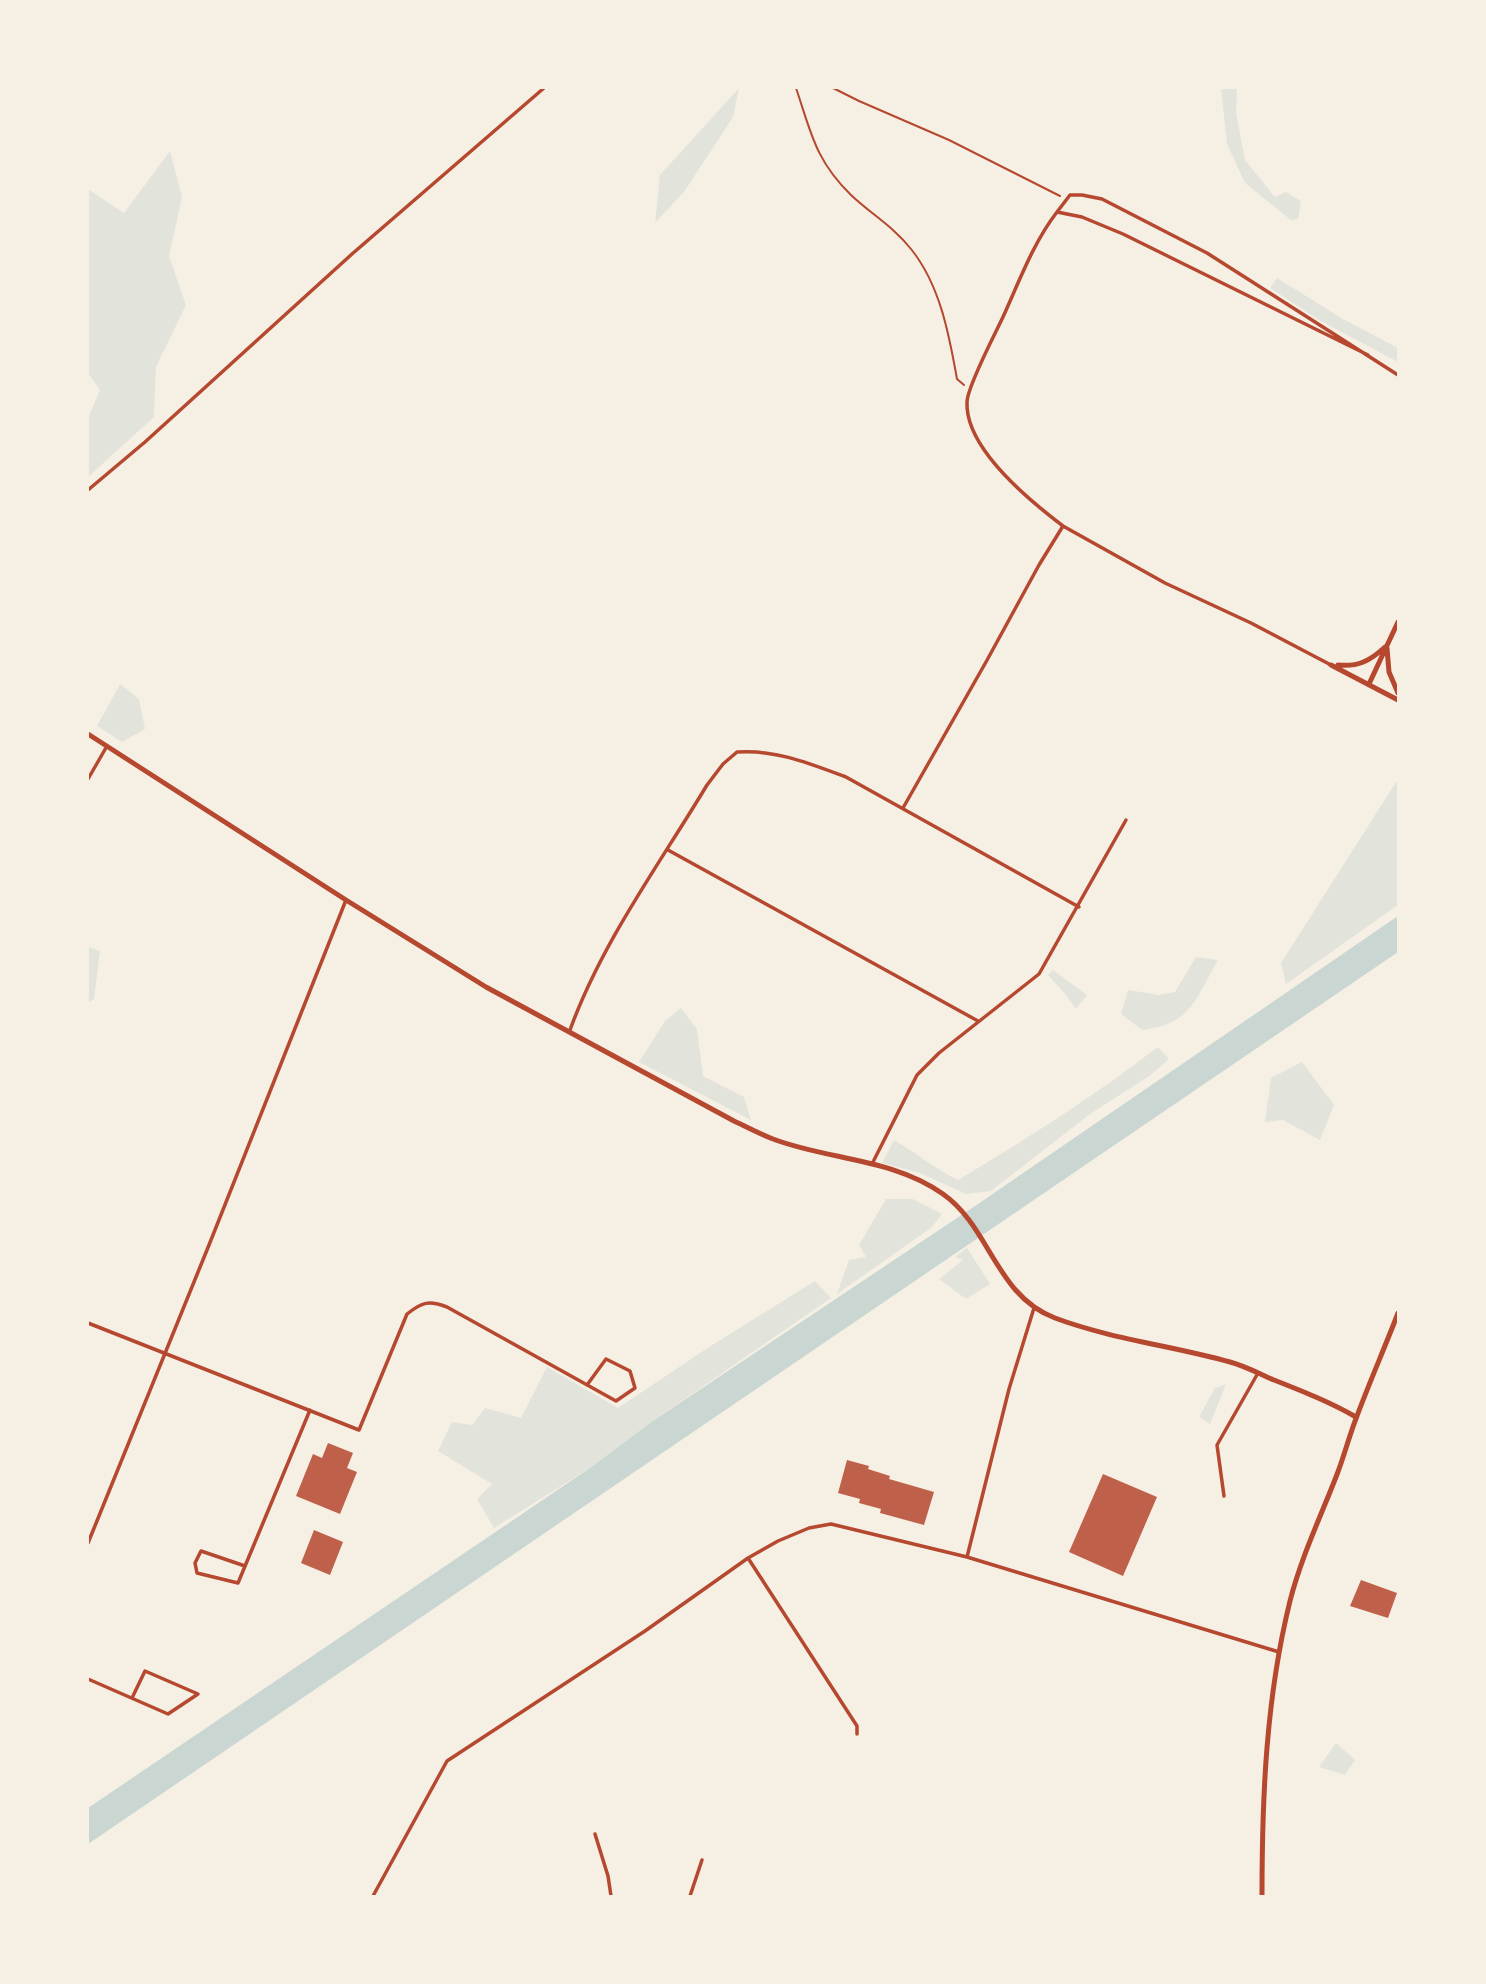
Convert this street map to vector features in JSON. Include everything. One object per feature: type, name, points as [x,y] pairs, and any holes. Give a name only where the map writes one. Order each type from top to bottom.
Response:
[{"type":"street","points":[[88,490],[145,442],[352,254],[544,88]]},
{"type":"street","points":[[1398,375],[1195,247],[1102,199],[1070,195],[1048,223],[1023,272],[967,400],[974,432],[991,458],[1013,485],[1063,526],[1165,583],[1251,623],[1398,700]]},
{"type":"street","points":[[1057,212],[1082,217],[1123,234],[1367,355]]},
{"type":"street","points":[[903,808],[986,663],[1038,565],[1063,526]]},
{"type":"street","points":[[1369,684],[1398,622]]},
{"type":"street","points":[[1331,664],[1352,667],[1375,656],[1387,645]]},
{"type":"street","points":[[1387,645],[1390,672],[1398,693]]},
{"type":"street","points":[[88,734],[486,987],[570,1030],[734,1121],[774,1140],[910,1176],[944,1195],[961,1210],[1016,1292],[1034,1308],[1055,1318],[1233,1363],[1334,1405],[1356,1417]]},
{"type":"street","points":[[88,779],[107,746]]},
{"type":"street","points":[[570,1030],[581,1000],[615,933],[707,785],[723,764],[737,752],[772,754],[810,763],[846,777],[1079,906]]},
{"type":"street","points":[[872,1164],[917,1075],[939,1053],[1039,974],[1126,821]]},
{"type":"street","points":[[668,850],[979,1021]]},
{"type":"street","points":[[88,1543],[346,900]]},
{"type":"street","points":[[88,1323],[359,1430],[407,1314],[420,1304],[431,1301],[447,1307],[587,1385],[616,1401],[635,1388],[630,1371],[606,1359],[587,1385]]},
{"type":"street","points":[[967,1557],[1009,1389],[1034,1308]]},
{"type":"street","points":[[1262,1896],[1262,1834],[1268,1732],[1279,1652],[1303,1555],[1398,1313]]},
{"type":"street","points":[[1224,1496],[1217,1445],[1258,1373]]},
{"type":"street","points":[[245,1566],[201,1550],[195,1563],[197,1573],[238,1583],[310,1410]]},
{"type":"street","points":[[373,1896],[447,1761],[645,1631],[748,1559],[778,1541],[809,1528],[831,1524],[967,1557],[1279,1652]]},
{"type":"street","points":[[748,1559],[857,1726],[857,1734]]},
{"type":"street","points":[[88,1679],[168,1714],[198,1694],[145,1671],[132,1698]]},
{"type":"street","points":[[595,1834],[611,1896]]},
{"type":"street","points":[[690,1896],[702,1860]]},
{"type":"path","points":[[796,88],[811,140],[822,161],[853,196],[899,234],[913,251],[944,318],[957,379],[970,391]]},
{"type":"path","points":[[834,88],[949,140],[1067,200]]},
{"type":"shaded area","points":[[739,88],[733,117],[684,192],[655,223],[660,175]]},
{"type":"shaded area","points":[[1221,88],[1237,88],[1236,112],[1245,160],[1275,197],[1286,192],[1301,201],[1298,219],[1291,220],[1245,183],[1227,144]]},
{"type":"shaded area","points":[[170,151],[182,197],[169,256],[186,305],[156,367],[154,417],[88,477],[88,418],[100,390],[88,373],[88,189],[124,213]]},
{"type":"shaded area","points":[[1277,278],[1343,319],[1398,348],[1398,362],[1319,320],[1270,288]]},
{"type":"shaded area","points":[[120,684],[139,699],[145,729],[122,742],[97,726]]},
{"type":"shaded area","points":[[1398,779],[1398,905],[1286,984],[1281,963]]},
{"type":"shaded area","points":[[1398,916],[1398,952],[88,1844],[88,1808]]},
{"type":"shaded area","points":[[88,947],[100,951],[94,999],[88,1003]]},
{"type":"shaded area","points":[[1196,957],[1218,960],[1197,998],[1182,1016],[1158,1027],[1142,1030],[1121,1014],[1128,990],[1159,995],[1175,992]]},
{"type":"shaded area","points":[[1053,970],[1087,995],[1076,1009],[1048,975]]},
{"type":"shaded area","points":[[681,1008],[697,1029],[703,1076],[744,1097],[751,1120],[639,1062],[665,1021]]},
{"type":"shaded area","points":[[1158,1047],[1169,1059],[1148,1077],[1090,1114],[991,1191],[966,1194],[920,1173],[882,1163],[894,1140],[958,1180],[1060,1117]]},
{"type":"shaded area","points":[[1302,1062],[1334,1105],[1320,1140],[1283,1120],[1265,1122],[1271,1078]]},
{"type":"shaded area","points":[[886,1199],[913,1199],[942,1214],[931,1228],[837,1294],[849,1260],[866,1257],[859,1245]]},
{"type":"shaded area","points":[[967,1248],[990,1284],[966,1299],[939,1279],[963,1260],[955,1257]]},
{"type":"shaded area","points":[[815,1281],[831,1298],[650,1423],[590,1468],[494,1528],[477,1499],[492,1484],[438,1451],[452,1422],[472,1425],[485,1408],[521,1418],[547,1367],[618,1408]]},
{"type":"shaded area","points":[[1226,1384],[1210,1424],[1199,1417],[1215,1388]]},
{"type":"shaded area","points":[[1336,1743],[1355,1760],[1345,1775],[1319,1767]]},
{"type":"building","points":[[328,1443],[353,1453],[347,1468],[357,1472],[340,1514],[296,1496],[313,1454],[322,1458]]},
{"type":"building","points":[[847,1460],[869,1466],[868,1469],[890,1476],[889,1479],[934,1492],[924,1525],[880,1513],[881,1509],[859,1503],[860,1499],[838,1493]]},
{"type":"building","points":[[1103,1474],[1157,1497],[1123,1576],[1069,1552]]},
{"type":"building","points":[[314,1530],[343,1542],[330,1575],[301,1563]]},
{"type":"building","points":[[1361,1580],[1397,1593],[1388,1618],[1350,1606]]}]
